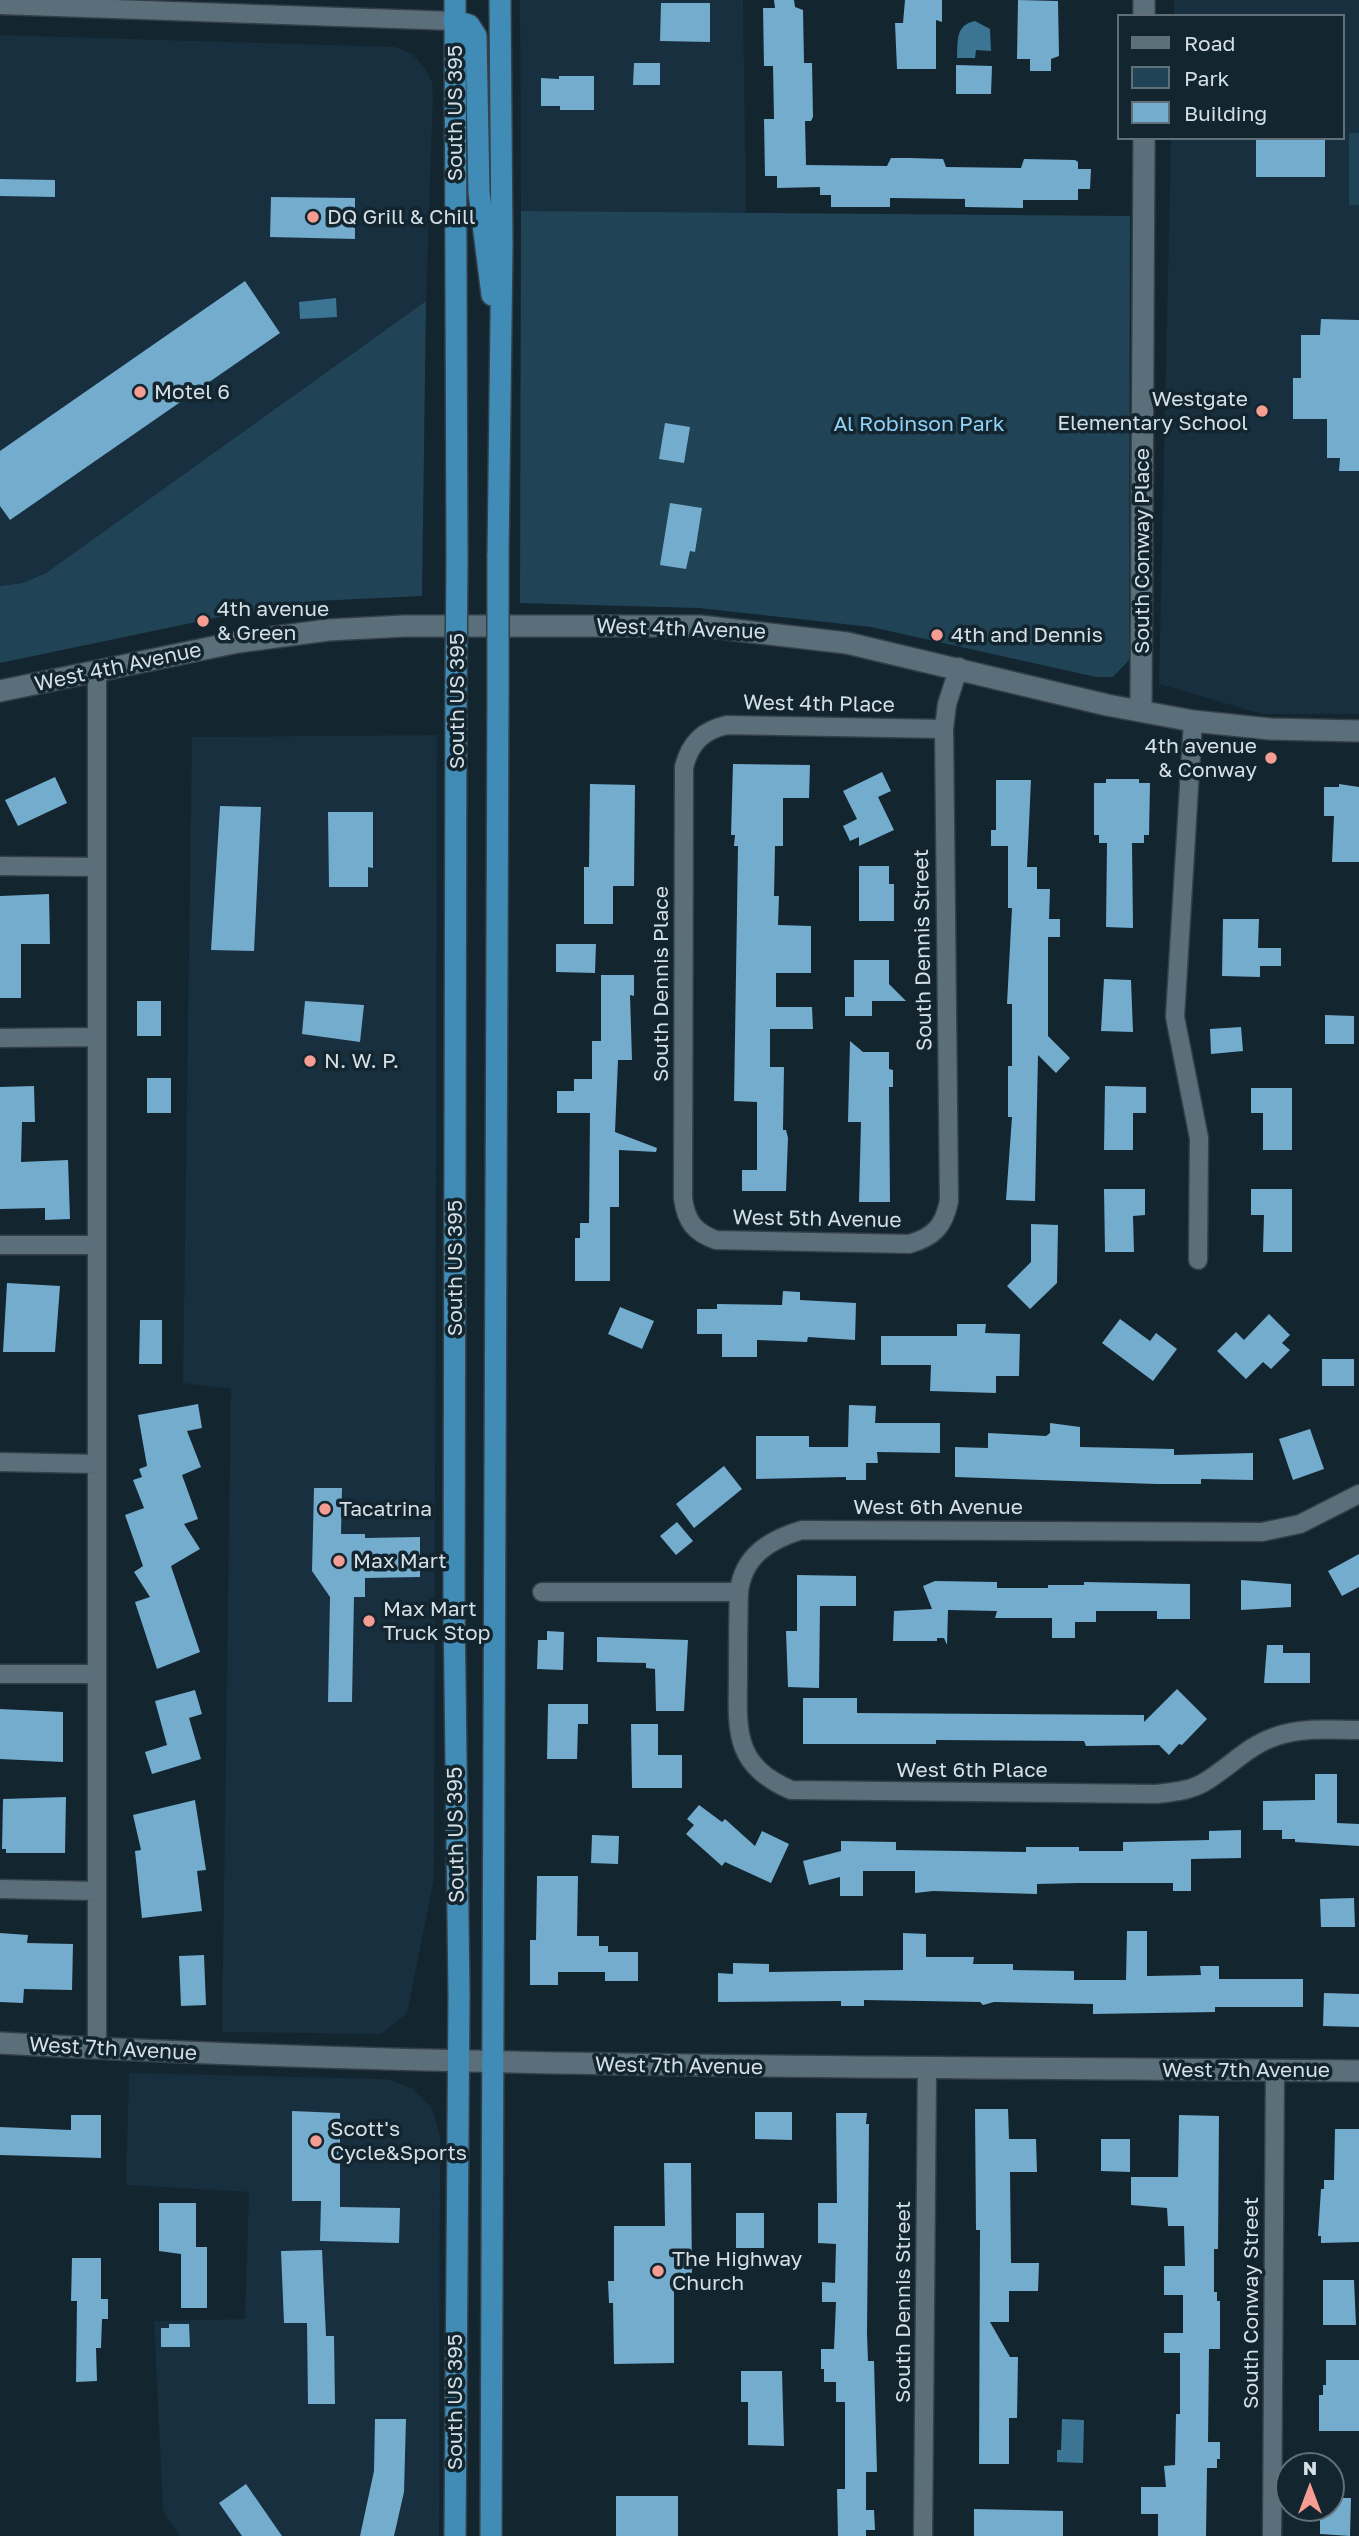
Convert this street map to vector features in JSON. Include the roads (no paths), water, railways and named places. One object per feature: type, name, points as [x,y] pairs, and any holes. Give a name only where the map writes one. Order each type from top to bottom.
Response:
[{"type":"highway","name":"South US 395","points":[[491,2536],[495,2063],[500,0]]},
{"type":"highway","name":"South US 395","points":[[455,10],[455,2536]]},
{"type":"highway","points":[[455,10],[476,36],[480,220],[500,345]]},
{"type":"street","points":[[0,5],[455,10]]},
{"type":"street","name":"South Conway Place","points":[[1141,711],[1144,140]]},
{"type":"street","name":"West 4th Avenue","points":[[0,691],[97,674],[280,635],[417,625],[724,628],[847,643],[1194,721],[1270,729],[1359,731]]},
{"type":"street","name":"South Dennis Street","points":[[937,1231],[946,1216],[949,1201],[944,729],[947,704],[959,667]]},
{"type":"street","points":[[97,674],[97,2048]]},
{"type":"street","points":[[1194,721],[1175,1017],[1199,1138],[1198,1260]]},
{"type":"street","name":"West 4th Place","points":[[698,738],[710,729],[727,725],[944,729]]},
{"type":"street","name":"South Dennis Place","points":[[696,1230],[685,1215],[683,1198],[684,795],[688,752],[698,738]]},
{"type":"street","points":[[0,866],[97,867]]},
{"type":"street","points":[[0,1038],[97,1037]]},
{"type":"street","name":"West 5th Avenue","points":[[696,1230],[716,1240],[909,1244],[937,1231]]},
{"type":"street","points":[[0,1245],[97,1245]]},
{"type":"street","points":[[0,1462],[97,1464]]},
{"type":"street","name":"West 6th Avenue","points":[[739,1592],[747,1564],[757,1552],[771,1542],[802,1530],[1262,1532],[1300,1524],[1359,1494]]},
{"type":"street","points":[[542,1592],[739,1592]]},
{"type":"street","name":"West 6th Place","points":[[739,1592],[737,1732],[750,1761],[762,1774],[791,1790],[1156,1794],[1180,1791],[1202,1784],[1239,1755],[1275,1736],[1297,1730],[1359,1730]]},
{"type":"street","points":[[0,1674],[97,1674]]},
{"type":"street","points":[[0,1889],[97,1891]]},
{"type":"street","name":"West 7th Avenue","points":[[0,2043],[495,2063],[1359,2071]]},
{"type":"street","name":"South Dennis Street","points":[[923,2536],[927,2069]]},
{"type":"street","name":"South Conway Street","points":[[1272,2536],[1275,2070]]},
{"type":"place","name":"DQ Grill & Chill","points":[[313,217]]},
{"type":"place","name":"Motel 6","points":[[140,392]]},
{"type":"place","name":"Westgate Elementary School","points":[[1262,411]]},
{"type":"place","name":"4th avenue & Green","points":[[203,621]]},
{"type":"place","name":"4th and Dennis","points":[[937,635]]},
{"type":"place","name":"4th avenue & Conway","points":[[1271,758]]},
{"type":"place","name":"N. W. P.","points":[[310,1061]]},
{"type":"place","name":"Tacatrina","points":[[325,1509]]},
{"type":"place","name":"Max Mart","points":[[339,1561]]},
{"type":"place","name":"Max Mart Truck Stop","points":[[369,1621]]},
{"type":"place","name":"Scott's Cycle&Sports","points":[[316,2141]]},
{"type":"place","name":"The Highway Church","points":[[658,2271]]},
{"type":"park label","name":"Al Robinson Park","points":[[919,424]]}]
